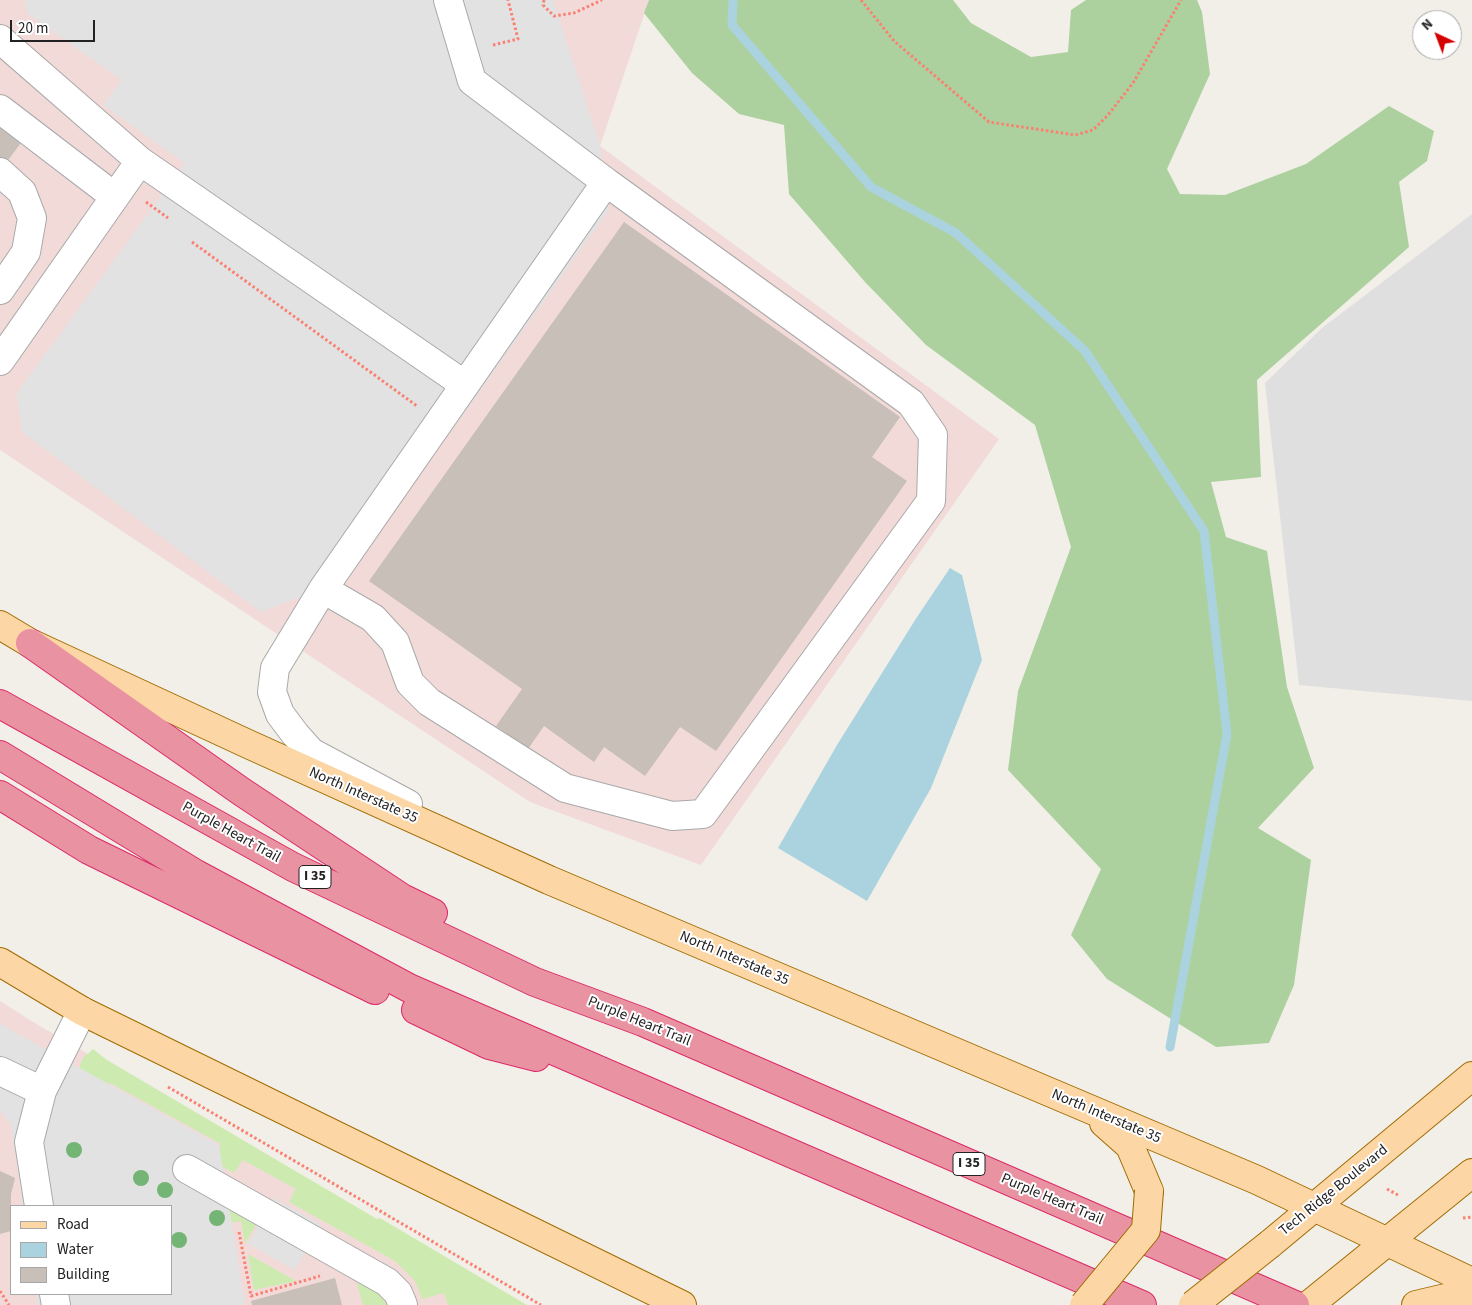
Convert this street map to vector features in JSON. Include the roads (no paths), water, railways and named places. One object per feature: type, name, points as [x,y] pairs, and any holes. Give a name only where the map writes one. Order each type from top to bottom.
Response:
[{"type":"highway","points":[[30,643],[234,786],[402,898],[541,967],[643,1022]]},
{"type":"highway","name":"Purple Heart Trail","points":[[0,704],[293,867],[535,982],[643,1022],[1295,1305]]},
{"type":"highway","points":[[0,755],[196,874],[410,988],[1142,1305]]},
{"type":"highway","points":[[0,794],[89,850],[489,1046],[606,1074]]},
{"type":"main road","name":"North Interstate 35","points":[[0,625],[30,643],[549,880],[1315,1206],[1472,1282]]},
{"type":"main road","points":[[0,962],[82,1011],[682,1305]]},
{"type":"main road","name":"Tech Ridge Boulevard","points":[[1193,1305],[1270,1244],[1472,1076]]},
{"type":"main road","points":[[1084,1305],[1146,1230],[1149,1191],[1130,1146],[1092,1112]]},
{"type":"main road","points":[[1310,1305],[1472,1172]]},
{"type":"main road","points":[[1417,1305],[1450,1297],[1472,1297]]},
{"type":"lane","points":[[323,589],[372,618],[395,642],[410,683],[429,702],[565,788],[672,816],[703,814],[931,501],[934,435],[911,403],[606,182],[472,81],[448,0]]},
{"type":"lane","points":[[0,39],[140,161],[465,385]]},
{"type":"lane","points":[[0,109],[128,198]]},
{"type":"lane","points":[[0,361],[128,198],[140,161]]},
{"type":"lane","points":[[0,172],[22,192],[32,218],[26,252],[0,290]]},
{"type":"lane","points":[[549,880],[311,752],[294,734],[280,714],[272,692],[275,668],[323,589],[606,182]]},
{"type":"lane","points":[[39,1205],[29,1142],[42,1090],[82,1011]]},
{"type":"lane","points":[[0,1071],[42,1090]]},
{"type":"lane","points":[[187,1169],[387,1282],[398,1293],[403,1305]]},
{"type":"water","points":[[950,568],[962,575],[982,660],[931,788],[867,901],[778,848],[837,745]]},
{"type":"waterway","points":[[733,0],[732,25],[871,187],[956,233],[1085,351],[1204,531],[1227,734],[1170,1047]]}]
